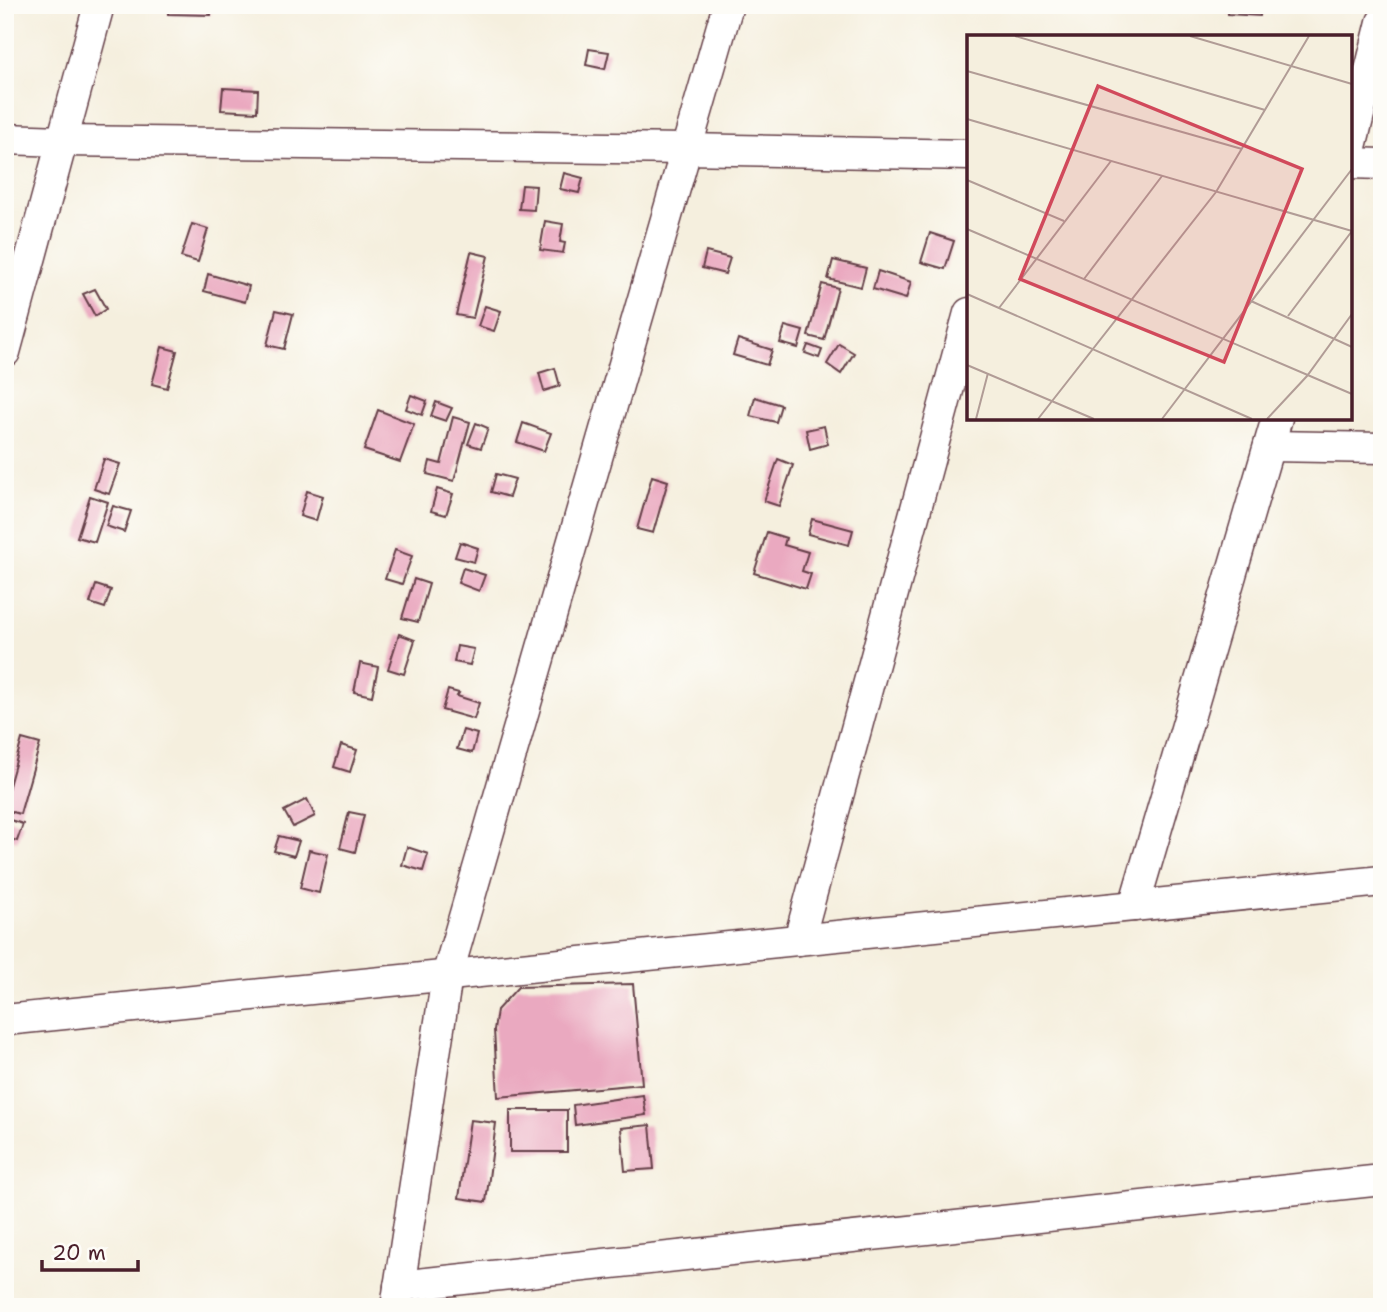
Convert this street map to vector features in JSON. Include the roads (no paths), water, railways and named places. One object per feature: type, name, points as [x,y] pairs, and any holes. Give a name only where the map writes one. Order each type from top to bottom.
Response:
[{"type":"street","points":[[5,352],[99,5]]},
{"type":"street","points":[[728,5],[447,976],[398,1297],[1382,1180]]},
{"type":"street","points":[[1352,143],[1382,22]]},
{"type":"street","points":[[5,139],[967,155]]},
{"type":"street","points":[[1352,163],[1382,164]]},
{"type":"street","points":[[799,940],[967,320]]},
{"type":"street","points":[[1134,906],[1273,432],[1382,448]]},
{"type":"street","points":[[5,1020],[1382,881]]}]
